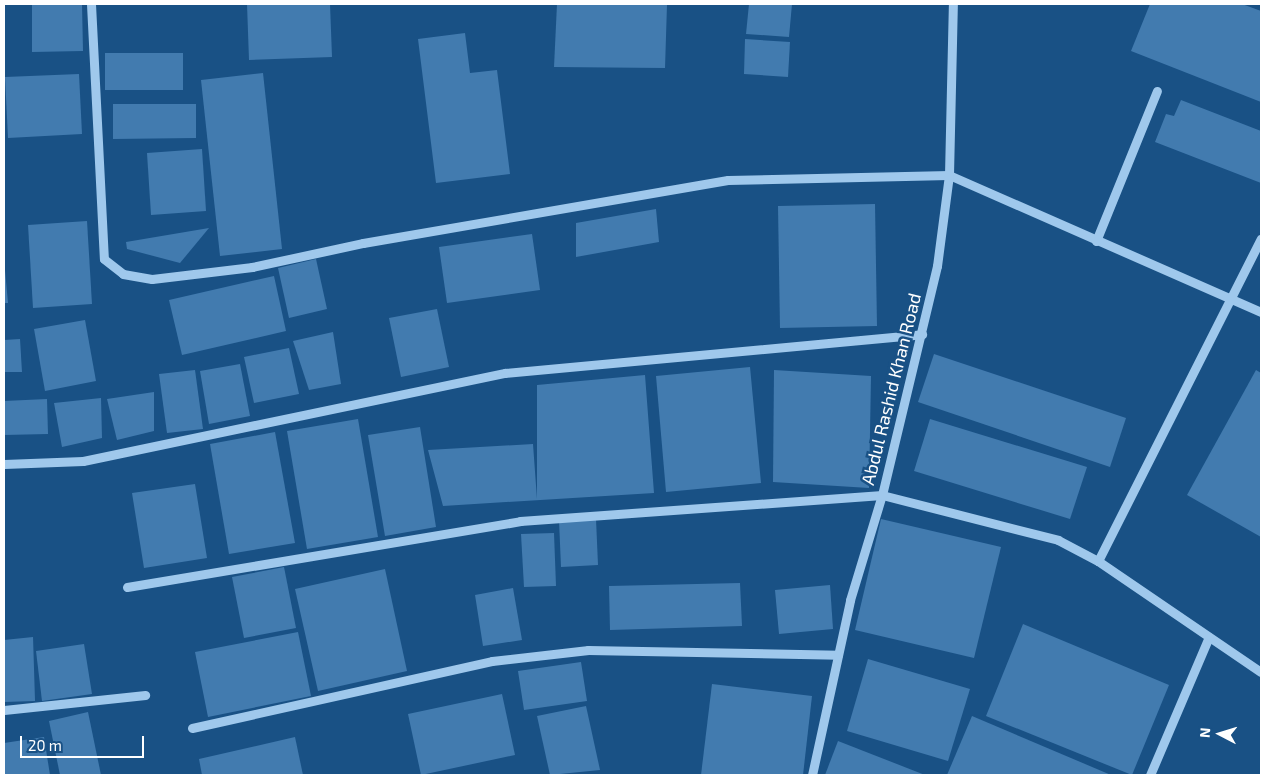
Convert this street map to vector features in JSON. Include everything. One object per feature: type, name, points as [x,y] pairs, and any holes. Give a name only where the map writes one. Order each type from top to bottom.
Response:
[{"type":"street","points":[[91,4],[104,259],[123,274],[152,279],[252,267],[363,243],[728,180],[949,175],[1261,312]]},
{"type":"street","name":"Abdul Rashid Khan Road","points":[[812,775],[850,600],[882,495],[937,266],[949,175],[953,4]]},
{"type":"street","points":[[1096,241],[1157,91]]},
{"type":"street","points":[[1098,561],[1261,239]]},
{"type":"street","points":[[4,464],[83,461],[505,373],[922,334]]},
{"type":"street","points":[[127,587],[520,521],[882,495],[1058,540],[1098,561],[1261,672]]},
{"type":"street","points":[[1150,775],[1209,637]]},
{"type":"street","points":[[192,728],[492,661],[550,654],[588,650],[838,655]]},
{"type":"street","points":[[4,710],[144,695]]},
{"type":"building","points":[[32,4],[82,4],[83,51],[32,52]]},
{"type":"building","points":[[247,4],[330,4],[332,57],[249,60]]},
{"type":"building","points":[[557,4],[667,4],[665,68],[554,67]]},
{"type":"building","points":[[749,4],[792,4],[789,37],[746,34]]},
{"type":"building","points":[[1150,4],[1242,4],[1261,11],[1261,102],[1131,51]]},
{"type":"building","points":[[465,33],[470,73],[497,70],[510,174],[436,183],[418,39]]},
{"type":"building","points":[[745,39],[790,42],[788,77],[744,74]]},
{"type":"building","points":[[105,53],[183,53],[183,90],[105,90]]},
{"type":"building","points":[[263,73],[282,249],[220,256],[201,80]]},
{"type":"building","points":[[79,74],[82,134],[8,138],[5,77]]},
{"type":"building","points":[[1181,100],[1261,131],[1261,183],[1155,142],[1166,114],[1174,116]]},
{"type":"building","points":[[113,104],[196,104],[196,138],[113,139]]},
{"type":"building","points":[[202,149],[206,211],[151,215],[147,153]]},
{"type":"building","points":[[875,204],[877,326],[780,328],[778,206]]},
{"type":"building","points":[[656,209],[659,242],[576,257],[576,223]]},
{"type":"building","points":[[87,221],[92,304],[33,308],[28,225]]},
{"type":"building","points":[[209,228],[180,263],[127,249],[126,242]]},
{"type":"building","points":[[532,234],[540,290],[447,303],[439,247]]},
{"type":"building","points":[[4,259],[8,303],[4,303]]},
{"type":"building","points":[[316,259],[327,309],[289,318],[278,268]]},
{"type":"building","points":[[274,276],[286,331],[182,355],[169,300]]},
{"type":"building","points":[[437,309],[449,367],[401,377],[389,318]]},
{"type":"building","points":[[85,320],[96,381],[45,391],[34,329]]},
{"type":"building","points":[[333,332],[341,384],[309,390],[293,341]]},
{"type":"building","points":[[20,339],[22,372],[4,372],[4,340]]},
{"type":"building","points":[[289,348],[299,394],[254,403],[244,357]]},
{"type":"building","points":[[934,354],[1126,418],[1110,467],[918,402]]},
{"type":"building","points":[[240,364],[250,416],[209,424],[200,371]]},
{"type":"building","points":[[750,367],[761,483],[666,492],[656,376]]},
{"type":"building","points":[[195,370],[203,429],[167,433],[159,374]]},
{"type":"building","points":[[774,370],[871,376],[869,488],[773,482]]},
{"type":"building","points":[[1256,370],[1261,373],[1261,537],[1187,495]]},
{"type":"building","points":[[645,375],[654,493],[443,506],[428,450],[533,444],[537,499],[537,385]]},
{"type":"building","points":[[154,392],[154,431],[117,440],[107,399]]},
{"type":"building","points":[[101,398],[102,438],[62,447],[54,403]]},
{"type":"building","points":[[47,399],[48,434],[4,435],[4,401]]},
{"type":"building","points":[[358,419],[378,537],[307,549],[287,431]]},
{"type":"building","points":[[930,419],[1087,467],[1070,519],[914,471]]},
{"type":"building","points":[[420,427],[436,527],[385,536],[368,435]]},
{"type":"building","points":[[275,432],[295,543],[229,554],[210,444]]},
{"type":"building","points":[[195,484],[207,558],[144,568],[132,493]]},
{"type":"building","points":[[596,519],[598,565],[561,567],[559,520]]},
{"type":"building","points":[[881,519],[1001,547],[974,658],[855,630]]},
{"type":"building","points":[[554,533],[556,586],[524,587],[521,534]]},
{"type":"building","points":[[284,567],[296,628],[244,638],[232,577]]},
{"type":"building","points":[[385,569],[407,671],[318,691],[295,589]]},
{"type":"building","points":[[740,583],[742,626],[610,630],[609,586]]},
{"type":"building","points":[[830,585],[833,629],[779,634],[775,590]]},
{"type":"building","points":[[513,588],[522,640],[483,646],[475,595]]},
{"type":"building","points":[[1023,624],[1169,685],[1132,775],[986,716]]},
{"type":"building","points":[[298,632],[311,696],[208,717],[195,652]]},
{"type":"building","points":[[33,637],[35,701],[4,702],[4,640]]},
{"type":"building","points":[[84,644],[92,694],[42,701],[36,651]]},
{"type":"building","points":[[868,659],[970,689],[948,761],[847,731]]},
{"type":"building","points":[[581,662],[587,701],[524,710],[518,671]]},
{"type":"building","points":[[712,684],[812,696],[803,775],[701,775]]},
{"type":"building","points":[[502,694],[515,755],[421,775],[408,714]]},
{"type":"building","points":[[586,706],[600,770],[550,775],[537,716]]},
{"type":"building","points":[[88,712],[101,775],[60,775],[49,721]]},
{"type":"building","points":[[972,716],[1111,775],[947,775]]},
{"type":"building","points":[[44,737],[50,775],[4,775],[4,743]]},
{"type":"building","points":[[295,737],[303,775],[202,775],[199,759]]},
{"type":"building","points":[[838,741],[925,775],[825,775]]}]
